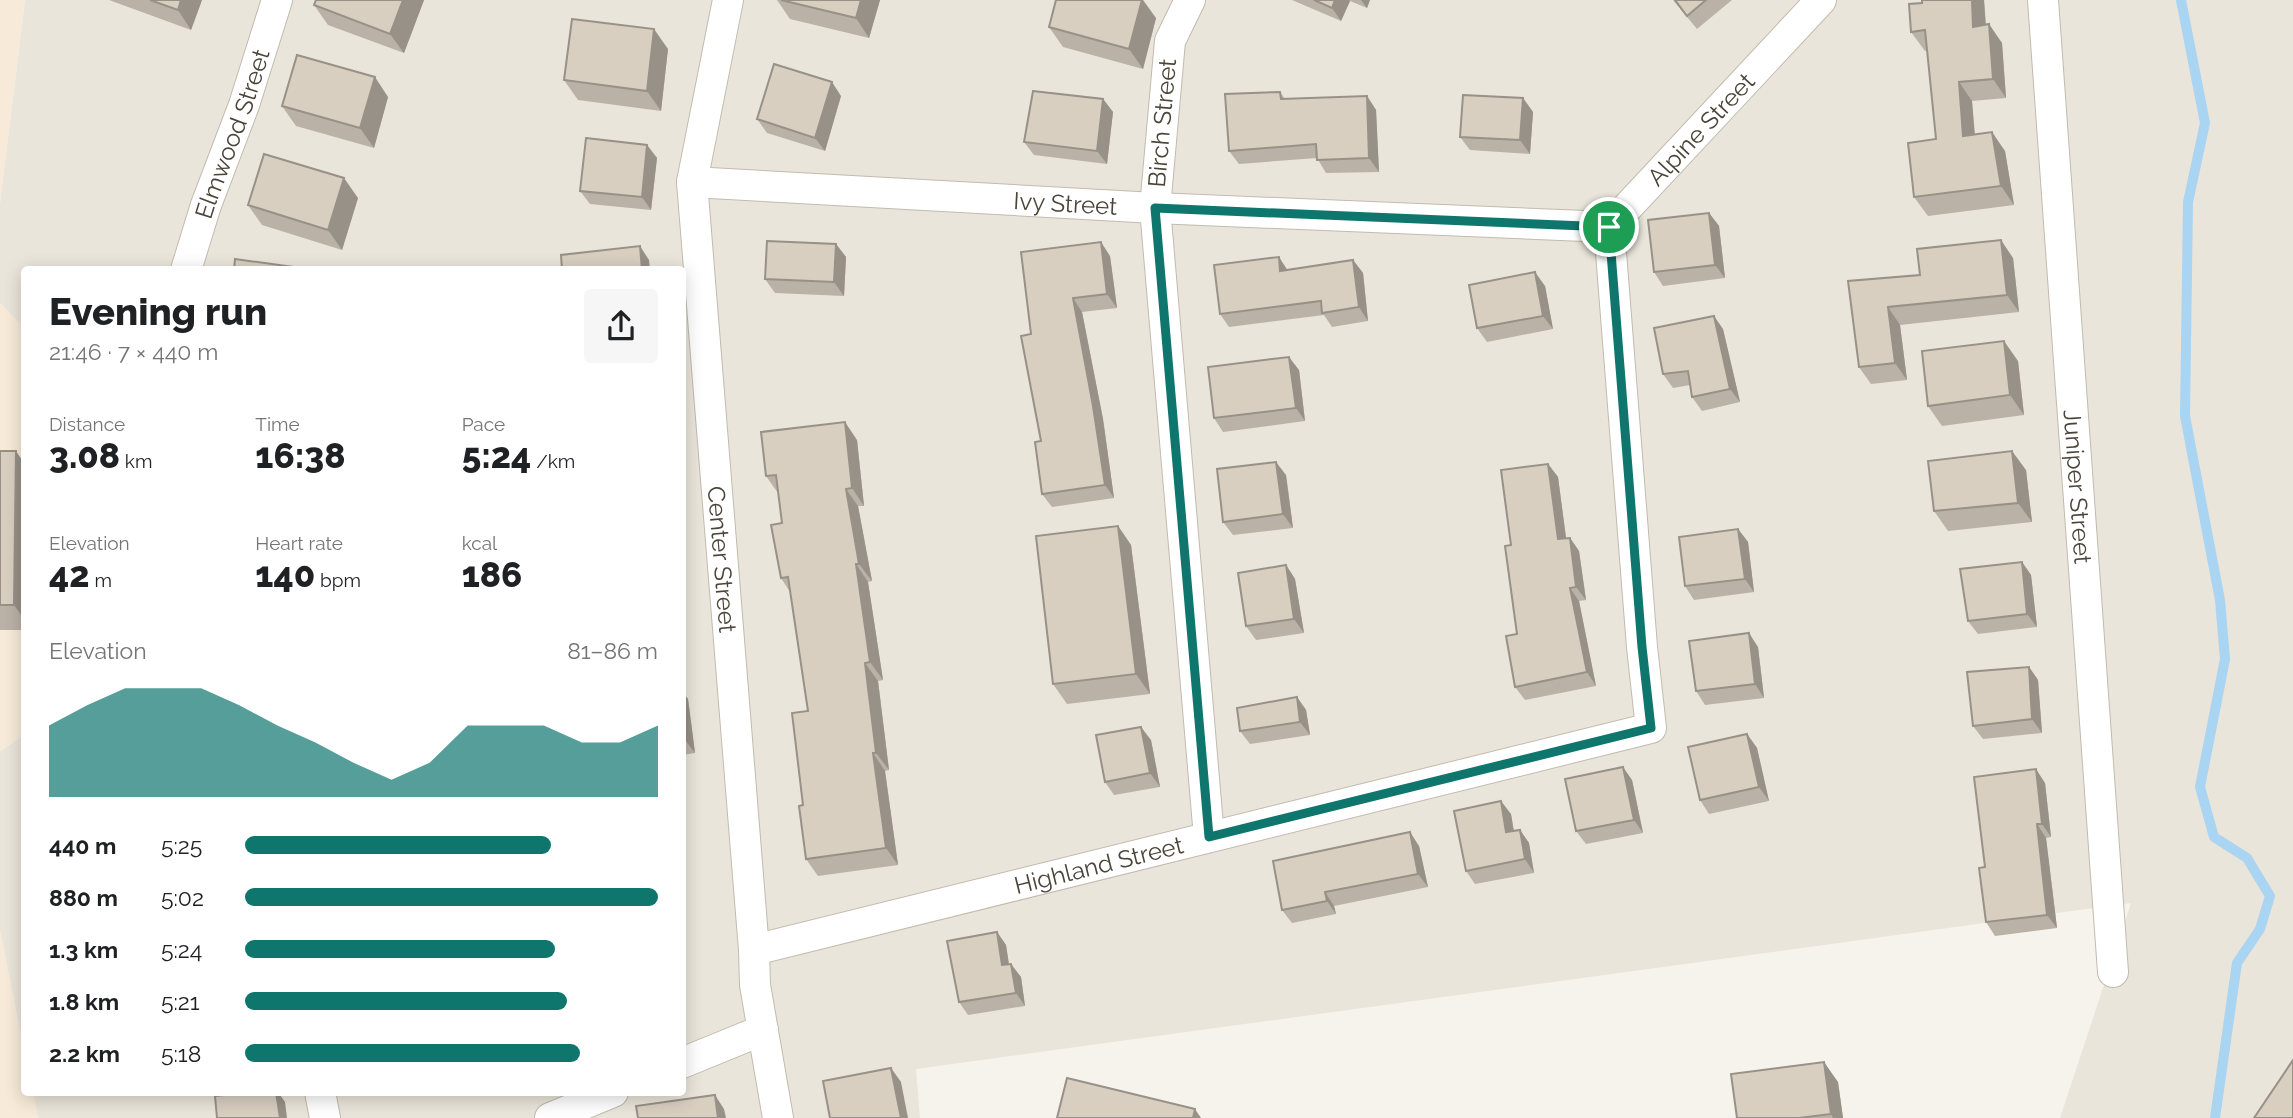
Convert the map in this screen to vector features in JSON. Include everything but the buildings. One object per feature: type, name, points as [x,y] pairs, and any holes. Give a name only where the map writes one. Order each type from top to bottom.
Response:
[{"type":"street","name":"Elmwood Street","points":[[187,266],[206,205],[244,105],[277,0]]},
{"type":"street","name":"Center Street","points":[[728,0],[692,182],[755,985],[778,1118]]},
{"type":"street","name":"Birch Street","points":[[1190,0],[1170,41],[1155,208],[1209,837]]},
{"type":"street","name":"Alpine Street","points":[[1609,227],[1821,0]]},
{"type":"street","name":"Juniper Street","points":[[2043,0],[2113,972]]},
{"type":"street","name":"Ivy Street","points":[[692,182],[1155,208],[1609,227]]},
{"type":"street","name":"Highland Street","points":[[754,950],[1651,728],[1642,647],[1609,227]]},
{"type":"street","points":[[686,1061],[763,1030]]},
{"type":"street","points":[[321,1096],[325,1118]]},
{"type":"street","points":[[550,1118],[603,1096]]},
{"type":"shaded area","points":[[0,0],[25,0],[0,203]]},
{"type":"shaded area","points":[[25,0],[2293,0],[2293,1118],[2060,1118],[2131,903],[916,1069],[920,1118],[38,1118],[34,1096],[686,1096],[686,266],[21,266],[21,325],[0,303],[0,203]]},
{"type":"shaded area","points":[[0,303],[21,325],[21,737],[0,751]]},
{"type":"shaded area","points":[[21,737],[21,1036],[0,930],[0,751]]},
{"type":"shaded area","points":[[0,930],[21,1036],[21,1096],[34,1096],[38,1118],[0,1118]]},
{"type":"waterway","points":[[2181,0],[2205,123],[2188,202],[2185,416],[2220,600],[2225,659],[2200,787],[2214,837],[2247,858],[2270,896],[2260,929],[2237,963],[2215,1118]]},
{"type":"route","points":[[1155,208],[1609,227],[1642,647],[1651,728],[1209,837],[1155,208]]}]
